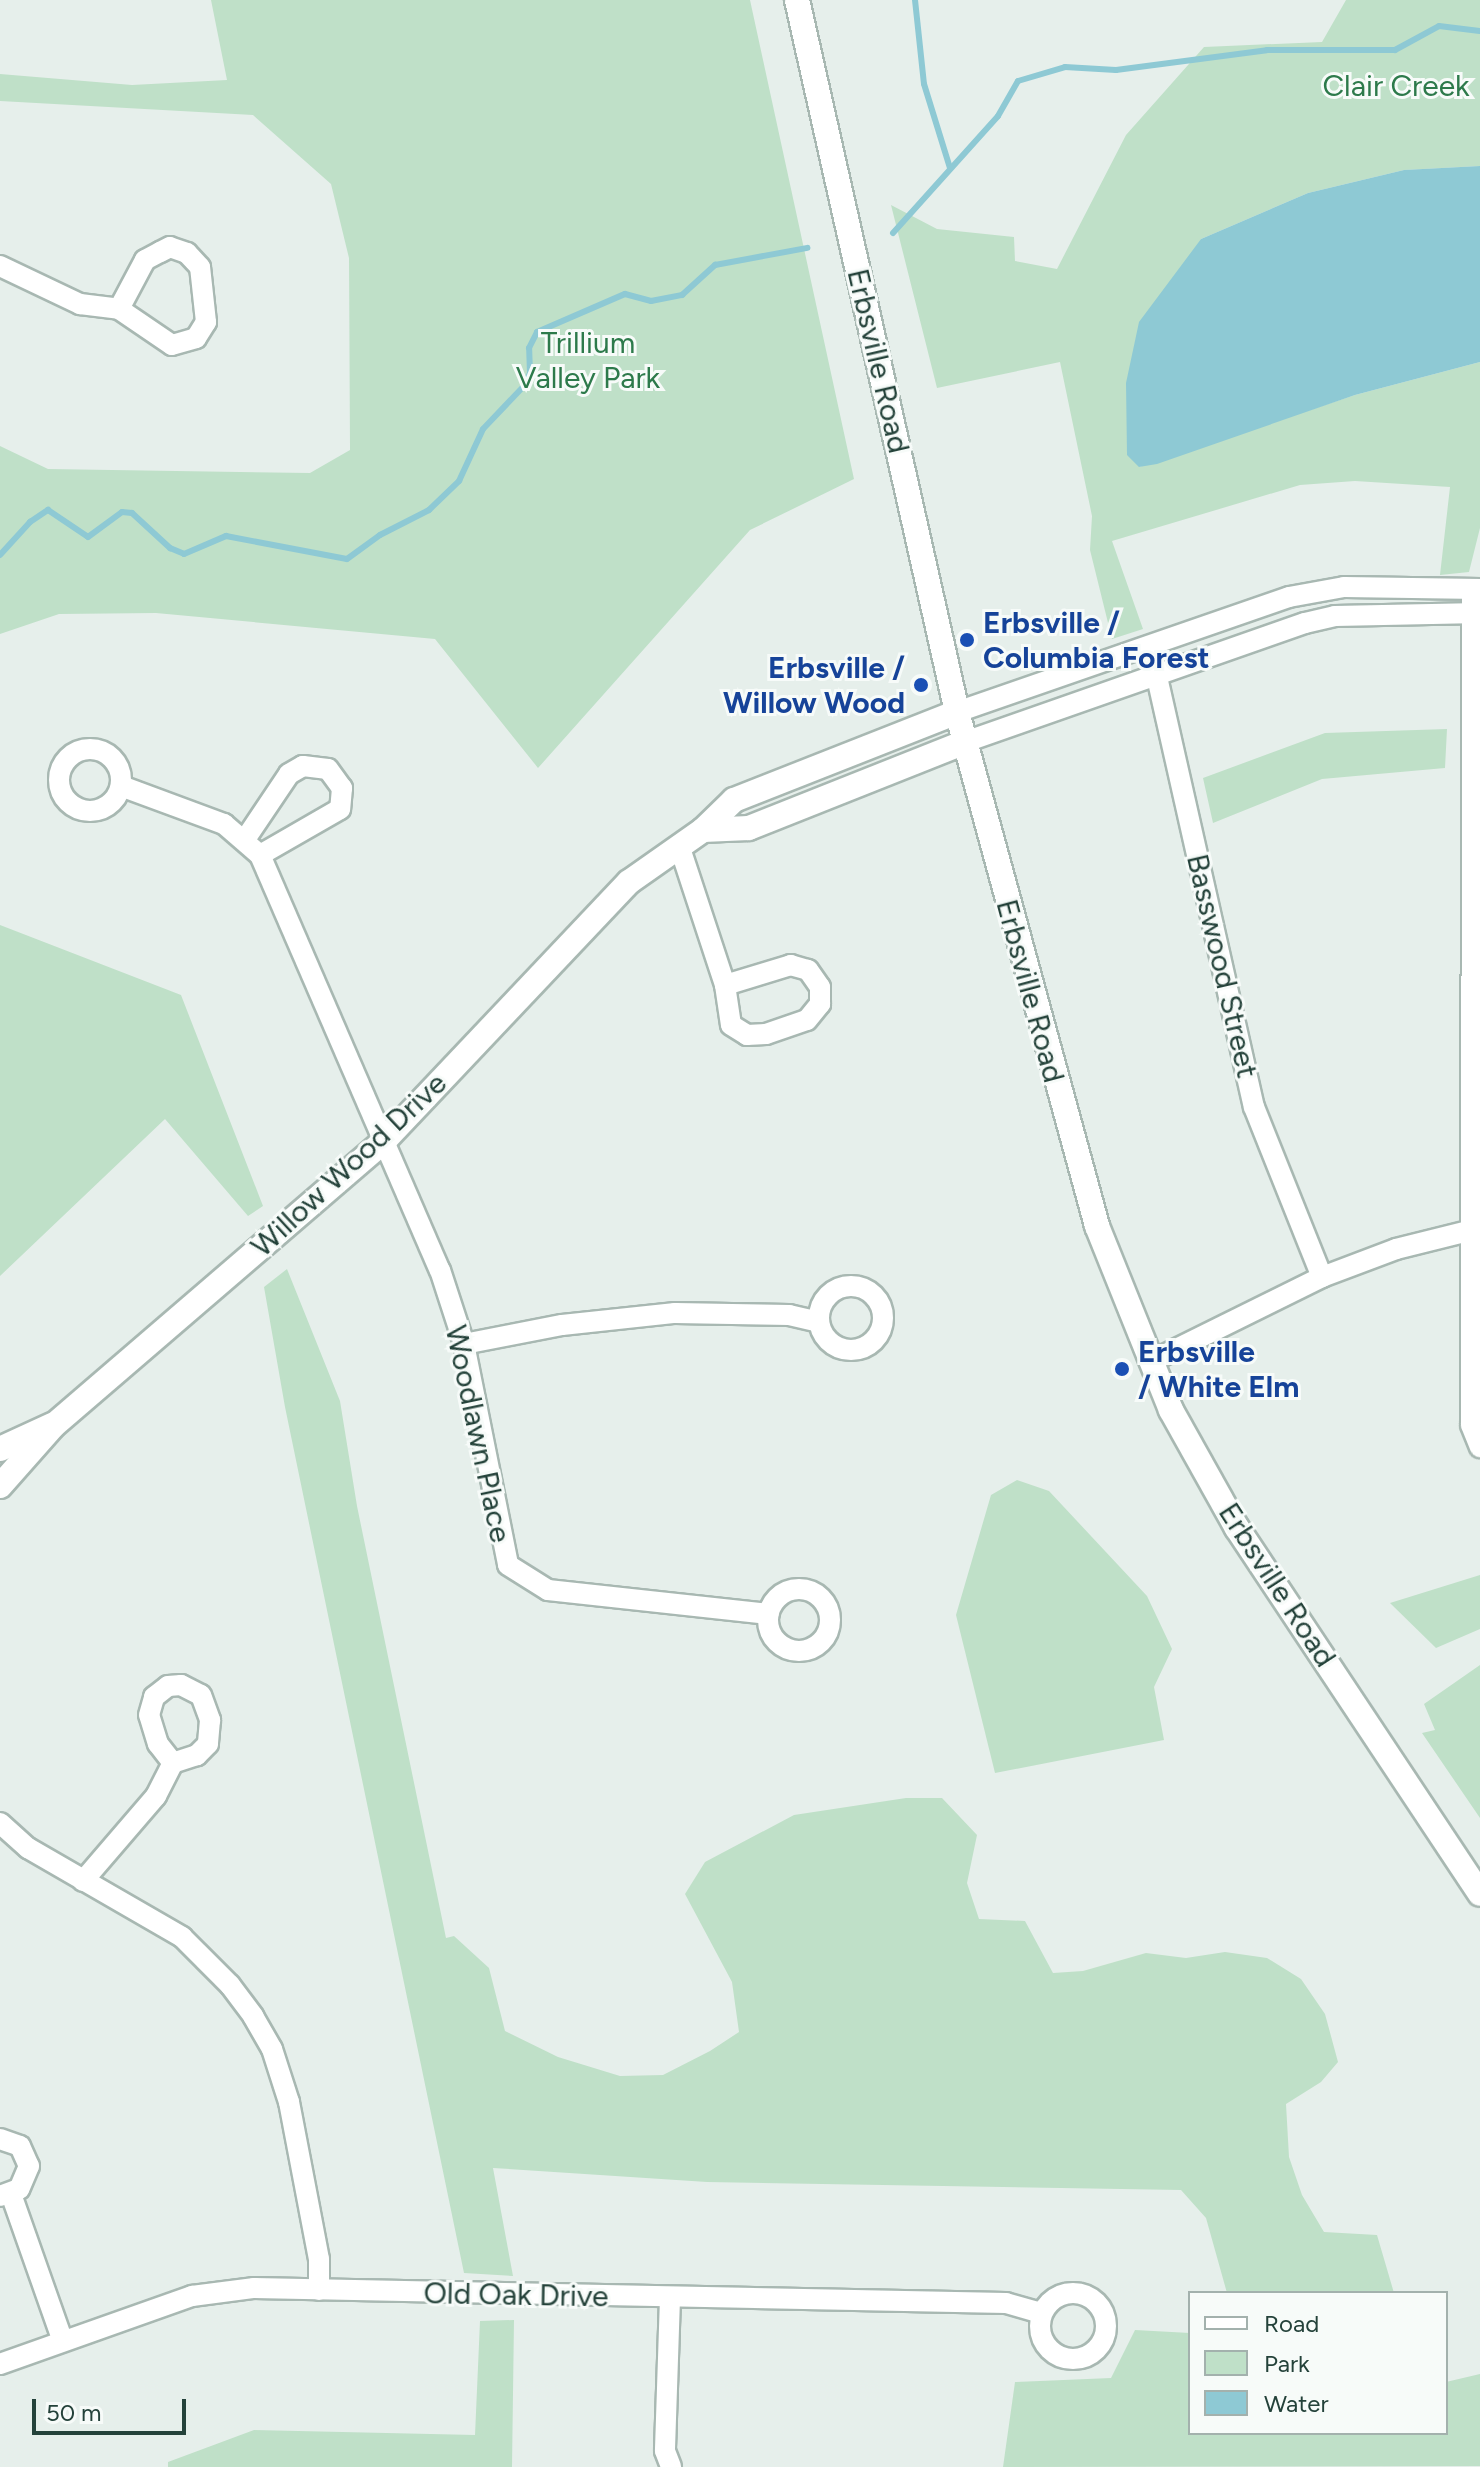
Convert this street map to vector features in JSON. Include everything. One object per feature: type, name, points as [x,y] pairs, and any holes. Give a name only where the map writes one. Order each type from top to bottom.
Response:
[{"type":"main road","name":"Erbsville Road","points":[[797,0],[957,712],[1075,1158],[1150,1362],[1237,1528],[1480,1894]]},
{"type":"main road","name":"Willow Wood Drive","points":[[0,1486],[54,1425],[382,1143],[573,937],[629,882],[703,830],[734,800],[957,712]]},
{"type":"main road","name":"Willow Wood Drive","points":[[703,830],[749,828],[965,742]]},
{"type":"main road","name":"Willow Wood Drive","points":[[0,1449],[54,1425]]},
{"type":"street","points":[[0,266],[80,304],[119,309],[172,345],[196,338],[206,322],[200,267],[187,253],[170,247],[160,252],[145,260],[125,289],[119,309]]},
{"type":"street","points":[[957,712],[1289,597],[1344,587],[1476,589],[1477,1229],[1471,1425],[1480,1447]]},
{"type":"street","points":[[965,742],[1335,616],[1477,613]]},
{"type":"street","name":"Basswood Street","points":[[1150,646],[1254,1107],[1322,1277]]},
{"type":"street","points":[[121,786],[224,824],[246,838],[289,774],[303,766],[328,769],[342,788],[340,809],[260,855]]},
{"type":"street","name":"Woodlawn Place","points":[[246,838],[260,855],[382,1143],[440,1270],[464,1344],[508,1565],[548,1590],[769,1614]]},
{"type":"street","points":[[679,845],[725,985],[731,1025],[747,1035],[807,1020],[820,1004],[820,987],[814,978],[808,970],[791,965],[725,985]]},
{"type":"street","points":[[1150,1362],[1322,1277],[1396,1249],[1477,1229]]},
{"type":"street","points":[[464,1344],[562,1325],[675,1313],[789,1315],[819,1322]]},
{"type":"street","points":[[83,1881],[156,1796],[173,1763]]},
{"type":"street","points":[[0,1823],[83,1881],[182,1937],[223,1977],[253,2016],[272,2049],[289,2102],[319,2259],[319,2290]]},
{"type":"street","points":[[0,2139],[20,2146],[29,2166],[25,2181],[5,2195],[62,2339]]},
{"type":"street","name":"Old Oak Drive","points":[[0,2364],[62,2339],[192,2296],[254,2288],[1006,2303],[1042,2313]]},
{"type":"street","points":[[670,2298],[665,2451],[671,2467]]},
{"type":"green space","name":"Trillium Valley Park","points":[[211,0],[750,0],[854,479],[750,530],[538,768],[435,639],[156,613],[59,614],[0,634],[0,446],[48,469],[310,473],[350,450],[349,258],[331,184],[253,115],[0,101],[0,74],[132,85],[227,80]]},
{"type":"green space","name":"Clair Creek","points":[[1346,0],[1480,0],[1480,166],[1404,170],[1308,193],[1201,239],[1139,467],[1355,395],[1480,362],[1480,528],[1469,572],[1440,575],[1450,487],[1355,481],[1300,485],[1112,541],[1143,629],[1112,639],[1090,550],[1092,516],[1060,362],[937,388],[891,205],[937,229],[1014,237],[1015,261],[1057,269],[1126,135],[1204,47],[1322,42]]},
{"type":"green space","points":[[1447,729],[1445,768],[1322,779],[1213,823],[1203,778],[1325,733]]},
{"type":"green space","points":[[0,925],[181,995],[263,1206],[248,1216],[165,1119],[0,1276]]},
{"type":"green space","points":[[287,1269],[340,1401],[357,1506],[446,1938],[454,1936],[489,1968],[505,2031],[558,2057],[620,2076],[663,2075],[710,2051],[739,2032],[732,1982],[685,1894],[705,1862],[794,1815],[906,1798],[942,1798],[977,1835],[967,1883],[979,1919],[1025,1921],[1053,1973],[1083,1971],[1146,1953],[1186,1958],[1225,1952],[1267,1958],[1301,1979],[1325,2014],[1338,2062],[1321,2082],[1286,2104],[1289,2157],[1302,2195],[1324,2232],[1377,2235],[1393,2291],[1226,2291],[1206,2218],[1181,2190],[707,2182],[493,2168],[513,2276],[464,2273],[285,1407],[264,1287]]},
{"type":"green space","points":[[1017,1480],[1049,1491],[1147,1596],[1172,1649],[1154,1687],[1164,1740],[995,1773],[956,1615],[991,1495]]},
{"type":"green space","points":[[1480,1575],[1480,1629],[1436,1648],[1390,1603]]},
{"type":"green space","points":[[1480,1665],[1480,1818],[1422,1733],[1435,1730],[1424,1704]]},
{"type":"green space","points":[[514,2320],[512,2467],[168,2467],[168,2462],[254,2430],[475,2435],[480,2321]]},
{"type":"green space","points":[[1135,2330],[1188,2333],[1188,2435],[1448,2435],[1448,2382],[1480,2374],[1480,2466],[1003,2467],[1015,2382],[1111,2378]]},
{"type":"water","points":[[1480,166],[1480,362],[1355,395],[1157,464],[1139,467],[1127,455],[1126,383],[1139,322],[1201,239],[1308,193],[1404,170]]},
{"type":"waterway","points":[[915,0],[924,84],[950,168]]},
{"type":"waterway","points":[[893,233],[998,116],[1018,81],[1065,67],[1116,70],[1267,50],[1395,50],[1439,26],[1480,31]]},
{"type":"waterway","name":"Clair Creek","points":[[0,555],[30,522],[48,510],[88,537],[122,512],[132,513],[170,548],[184,554],[226,536],[347,559],[380,535],[429,510],[459,481],[483,429],[524,386],[530,373],[529,348],[537,332],[625,294],[651,301],[682,295],[715,265],[807,248]]},
{"type":"place","name":"Erbsville / Columbia Forest","points":[[967,640]]},
{"type":"place","name":"Erbsville / Willow Wood","points":[[921,685]]},
{"type":"place","name":"Erbsville / White Elm","points":[[1122,1369]]}]
